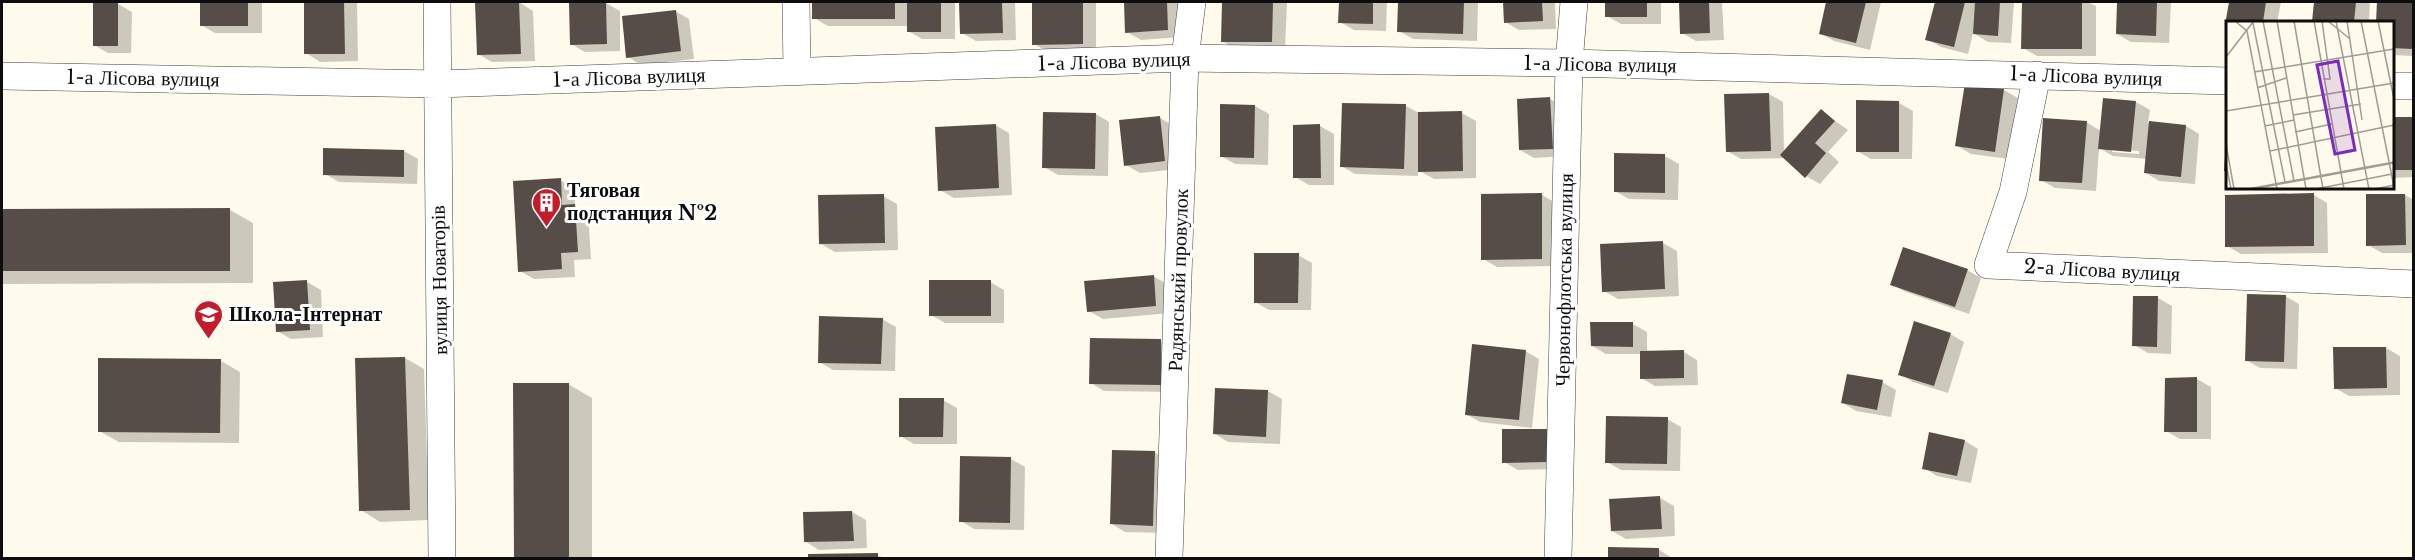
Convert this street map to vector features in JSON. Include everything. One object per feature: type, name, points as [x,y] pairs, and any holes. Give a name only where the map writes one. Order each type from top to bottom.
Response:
[{"type":"street","name":"вулиця Новаторів","points":[[437,2],[442,558]]},
{"type":"street","points":[[796,2],[797,72]]},
{"type":"street","name":"Радянський провулок","points":[[1169,558],[1185,58],[1192,2]]},
{"type":"street","name":"Червонофлотська вулиця","points":[[1558,558],[1569,63],[1574,2]]},
{"type":"street","name":"1-а Лісова вулиця","points":[[2,76],[438,84],[1185,58],[1569,63],[2226,81]]},
{"type":"street","name":"2-а Лісова вулиця","points":[[2037,75],[2013,192],[1988,265],[2414,284]]},
{"type":"street","points":[[2394,86],[2414,86]]},
{"type":"building","points":[[93,2],[118,3],[118,46],[93,46]]},
{"type":"building","points":[[200,2],[248,2],[248,26],[200,26]]},
{"type":"building","points":[[304,2],[344,2],[345,54],[304,54]]},
{"type":"building","points":[[519,2],[521,54],[477,55],[475,3]]},
{"type":"building","points":[[606,2],[607,44],[570,45],[569,3]]},
{"type":"building","points":[[812,2],[895,2],[895,19],[812,19]]},
{"type":"building","points":[[907,2],[941,2],[941,32],[907,32]]},
{"type":"building","points":[[959,2],[1002,2],[1003,33],[960,34]]},
{"type":"building","points":[[1032,2],[1083,2],[1083,44],[1032,45]]},
{"type":"building","points":[[1124,2],[1167,2],[1168,30],[1125,33]]},
{"type":"building","points":[[1222,2],[1273,2],[1272,42],[1221,42]]},
{"type":"building","points":[[1339,2],[1373,2],[1373,24],[1338,23]]},
{"type":"building","points":[[1398,2],[1464,2],[1463,34],[1397,32]]},
{"type":"building","points":[[1503,2],[1542,2],[1543,21],[1504,23]]},
{"type":"building","points":[[1605,2],[1647,2],[1647,17],[1605,17]]},
{"type":"building","points":[[1679,2],[1709,2],[1710,33],[1680,34]]},
{"type":"building","points":[[1826,2],[1866,2],[1856,43],[1819,34]]},
{"type":"building","points":[[1935,2],[1965,2],[1954,47],[1925,40]]},
{"type":"building","points":[[1975,2],[2000,2],[1998,36],[1973,34]]},
{"type":"building","points":[[2022,2],[2082,2],[2082,49],[2021,49]]},
{"type":"building","points":[[2117,2],[2157,2],[2156,36],[2116,34]]},
{"type":"building","points":[[2229,2],[2266,2],[2263,21],[2226,21],[2225,25]]},
{"type":"building","points":[[2314,2],[2356,2],[2354,21],[2312,21]]},
{"type":"building","points":[[2377,2],[2414,2],[2412,49],[2394,48],[2394,21],[2376,21]]},
{"type":"building","points":[[676,10],[681,51],[626,58],[622,16]]},
{"type":"building","points":[[1965,83],[2004,89],[1995,152],[1955,146]]},
{"type":"building","points":[[1769,93],[1771,151],[1726,152],[1724,94]]},
{"type":"building","points":[[1550,97],[1553,149],[1519,150],[1517,99]]},
{"type":"building","points":[[2103,98],[2136,101],[2131,152],[2098,149]]},
{"type":"building","points":[[1856,100],[1899,101],[1899,152],[1856,152]]},
{"type":"building","points":[[1342,103],[1406,104],[1404,169],[1340,167]]},
{"type":"building","points":[[1220,104],[1255,105],[1254,158],[1220,157]]},
{"type":"building","points":[[1821,109],[1835,121],[1815,143],[1826,153],[1805,178],[1780,155]]},
{"type":"building","points":[[1462,111],[1463,171],[1418,172],[1418,112]]},
{"type":"building","points":[[1043,112],[1096,113],[1095,169],[1042,168]]},
{"type":"building","points":[[1160,116],[1165,161],[1124,166],[1119,120]]},
{"type":"building","points":[[2394,117],[2414,117],[2414,170],[2394,170]]},
{"type":"building","points":[[2043,118],[2087,121],[2082,183],[2039,181]]},
{"type":"building","points":[[2149,121],[2186,125],[2181,177],[2144,173]]},
{"type":"building","points":[[996,124],[999,188],[938,191],[935,127]]},
{"type":"building","points":[[1320,124],[1321,178],[1293,178],[1293,125]]},
{"type":"building","points":[[2226,140],[2226,171],[2224,171]]},
{"type":"building","points":[[323,148],[404,150],[404,177],[323,175]]},
{"type":"building","points":[[1614,153],[1665,154],[1665,193],[1614,192]]},
{"type":"building","name":"Тяговая подстанция №2","points":[[561,178],[562,205],[575,204],[578,252],[561,253],[562,269],[518,272],[513,181]]},
{"type":"building","points":[[1542,193],[1542,259],[1481,260],[1481,194]]},
{"type":"building","points":[[2314,193],[2314,246],[2225,247],[2225,195]]},
{"type":"building","points":[[884,194],[885,243],[819,244],[818,195]]},
{"type":"building","points":[[2366,194],[2405,194],[2406,245],[2366,246]]},
{"type":"building","points":[[230,208],[230,271],[2,271],[2,209]]},
{"type":"building","points":[[1663,241],[1665,289],[1602,292],[1600,244]]},
{"type":"building","points":[[1903,247],[1968,269],[1955,307],[1890,285]]},
{"type":"building","points":[[1254,253],[1299,253],[1298,303],[1254,303]]},
{"type":"building","points":[[1154,275],[1156,306],[1087,312],[1084,281]]},
{"type":"building","points":[[307,280],[310,330],[276,332],[273,282]]},
{"type":"building","points":[[929,280],[991,280],[991,316],[929,316]]},
{"type":"building","points":[[2247,294],[2286,295],[2284,362],[2245,361]]},
{"type":"building","points":[[2133,296],[2158,296],[2157,347],[2132,346]]},
{"type":"building","points":[[819,316],[883,318],[881,364],[818,363]]},
{"type":"building","points":[[1914,321],[1951,333],[1934,386],[1898,375]]},
{"type":"building","points":[[1590,322],[1633,322],[1633,347],[1591,346]]},
{"type":"building","points":[[1090,338],[1161,339],[1161,385],[1089,384]]},
{"type":"building","points":[[1472,344],[1526,350],[1519,420],[1465,415]]},
{"type":"building","points":[[2333,347],[2386,347],[2387,388],[2334,389]]},
{"type":"building","points":[[1684,350],[1684,378],[1640,379],[1640,351]]},
{"type":"building","points":[[405,357],[410,510],[359,511],[355,358]]},
{"type":"building","points":[[98,358],[221,359],[220,433],[98,432]]},
{"type":"building","points":[[1847,374],[1883,380],[1877,410],[1841,403]]},
{"type":"building","points":[[2197,377],[2197,432],[2164,432],[2165,378]]},
{"type":"building","points":[[513,383],[569,383],[569,558],[514,558]]},
{"type":"building","points":[[1215,388],[1268,390],[1266,437],[1213,434]]},
{"type":"building","points":[[899,398],[944,398],[943,437],[899,437]]},
{"type":"building","points":[[1606,416],[1668,417],[1667,464],[1605,463]]},
{"type":"building","points":[[1502,429],[1548,429],[1548,462],[1502,463]]},
{"type":"building","points":[[1929,432],[1965,440],[1957,476],[1922,469]]},
{"type":"building","points":[[1112,450],[1155,451],[1153,526],[1110,524]]},
{"type":"building","points":[[960,456],[1011,457],[1010,523],[959,522]]},
{"type":"building","points":[[1660,496],[1662,529],[1611,531],[1609,499]]},
{"type":"building","points":[[852,511],[854,541],[804,542],[803,512]]},
{"type":"building","points":[[1608,547],[1659,548],[1659,558],[1608,558]]},
{"type":"building","points":[[878,553],[878,558],[808,558],[808,554]]},
{"type":"place","name":"Тяговая подстанция №2","points":[[546,228]]},
{"type":"place","name":"Школа-Інтернат","points":[[208,340]]}]
